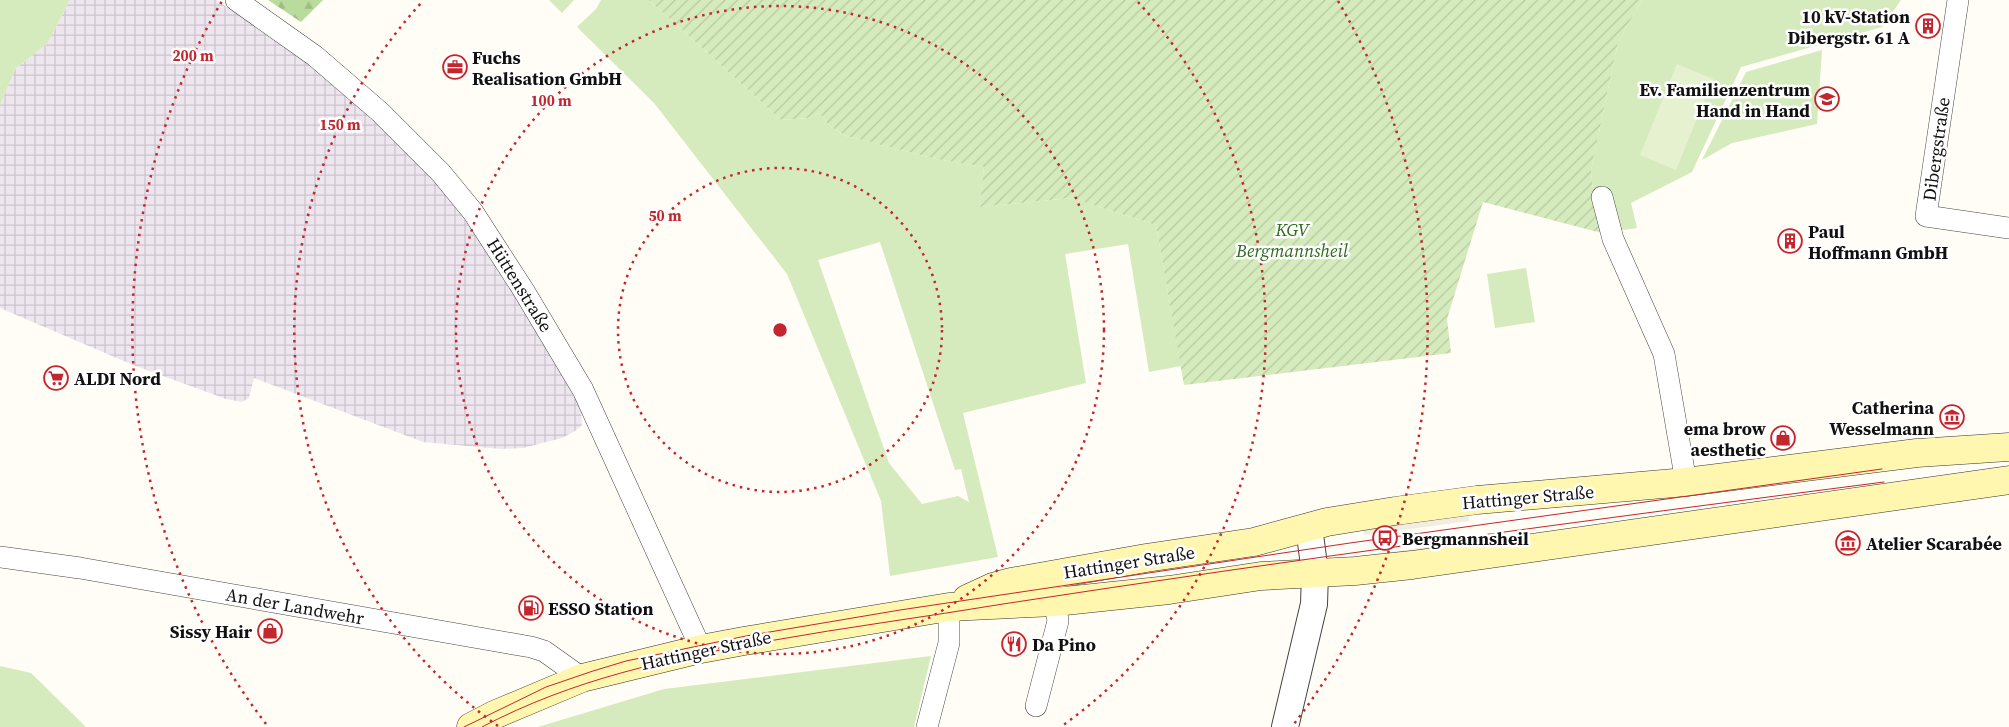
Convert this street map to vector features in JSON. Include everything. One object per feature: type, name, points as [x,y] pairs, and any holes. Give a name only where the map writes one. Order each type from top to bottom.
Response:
[{"type":"main road","name":"Hattinger Straße","points":[[949,606],[993,587],[1050,575],[1254,542],[1309,527],[1363,516],[1477,500],[1686,482],[1916,453],[2009,447]]},
{"type":"main road","name":"Hattinger Straße","points":[[472,727],[533,698],[582,678],[701,649],[949,606],[1055,602],[1169,590],[1261,576],[1412,565],[2009,480]]},
{"type":"main road","name":"Hattinger Straße","points":[[1050,575],[1055,602]]},
{"type":"street","name":"Hüttenstraße","points":[[236,0],[314,56],[380,112],[441,173],[473,212],[549,331],[582,390],[701,649]]},
{"type":"street","name":"Dibergstraße","points":[[1958,0],[1926,216],[2009,228]]},
{"type":"street","points":[[1602,197],[1613,239],[1664,354],[1686,482]]},
{"type":"street","points":[[1284,727],[1314,604],[1315,573],[1309,527]]},
{"type":"street","name":"An der Landwehr","points":[[0,557],[80,568],[531,647],[544,651],[582,678]]},
{"type":"street","points":[[1036,706],[1058,621],[1055,602]]},
{"type":"street","points":[[927,727],[949,642],[949,606]]},
{"type":"shaded area","points":[[70,0],[216,0],[269,34],[310,64],[398,140],[448,196],[512,288],[581,409],[582,425],[562,438],[523,448],[501,449],[423,442],[254,378],[249,398],[242,402],[226,399],[133,365],[0,308],[0,105],[16,68],[47,44]]},
{"type":"shaded area","name":"Bergmannsheil","points":[[1468,513],[1469,521],[1364,535],[1363,527]]},
{"type":"shaded area","name":"Bergmannsheil","points":[[1469,541],[1470,547],[1363,562],[1361,556]]},
{"type":"green space","points":[[0,0],[70,0],[47,44],[16,68],[0,105]]},
{"type":"green space","points":[[268,0],[323,0],[301,22]]},
{"type":"green space","points":[[549,0],[574,0],[562,13]]},
{"type":"green space","points":[[601,0],[649,0],[781,120],[808,118],[819,113],[831,127],[846,136],[936,159],[984,167],[979,207],[1071,198],[1156,225],[1181,366],[1149,372],[1128,244],[1065,254],[1086,383],[963,413],[998,557],[890,576],[881,501],[787,274],[654,103],[577,27],[596,9]],"holes":[[[880,242],[955,470],[961,469],[969,502],[958,496],[922,504],[889,463],[818,260]]]},
{"type":"green space","name":"KGV Bergmannsheil","points":[[649,0],[1642,0],[1618,42],[1591,170],[1594,202],[1602,233],[1483,202],[1447,319],[1451,353],[1184,385],[1156,225],[1071,198],[979,207],[984,167],[936,159],[846,136],[831,127],[819,113],[808,118],[781,120]]},
{"type":"green space","points":[[1642,0],[1901,0],[1882,27],[1741,67],[1692,172],[1631,203],[1637,228],[1602,233],[1594,202],[1591,170],[1618,42]]},
{"type":"green space","points":[[1822,50],[1817,124],[1732,143],[1702,160],[1746,72]]},
{"type":"green space","points":[[1677,64],[1713,79],[1676,170],[1640,155]]},
{"type":"green space","points":[[1526,268],[1535,322],[1495,328],[1487,274]]},
{"type":"green space","points":[[931,656],[914,727],[538,727],[664,689]]},
{"type":"green space","points":[[0,666],[31,673],[86,727],[0,727]]},
{"type":"tram line","points":[[464,727],[546,687],[593,671],[626,661],[746,636],[900,610],[1350,543],[1882,469]]},
{"type":"tram line","points":[[482,727],[516,710],[586,683],[658,663],[769,641],[1223,571],[1553,525],[1884,482]]},
{"type":"place","name":"10 kV-Station Dibergstr. 61 A","points":[[1928,26]]},
{"type":"place","name":"Fuchs Realisation GmbH","points":[[455,67]]},
{"type":"place","name":"Ev. Familienzentrum Hand in Hand","points":[[1827,99]]},
{"type":"place","name":"Paul Hoffmann GmbH","points":[[1790,241]]},
{"type":"place","name":"ALDI Nord","points":[[56,378]]},
{"type":"place","name":"Catherina Wesselmann","points":[[1952,417]]},
{"type":"place","name":"ema brow aesthetic","points":[[1783,438]]},
{"type":"place","name":"Bergmannsheil","points":[[1385,538]]},
{"type":"place","name":"Atelier Scarabée","points":[[1848,543]]},
{"type":"place","name":"ESSO Station","points":[[531,608]]},
{"type":"place","name":"Sissy Hair","points":[[270,631]]},
{"type":"place","name":"Da Pino","points":[[1014,644]]}]
